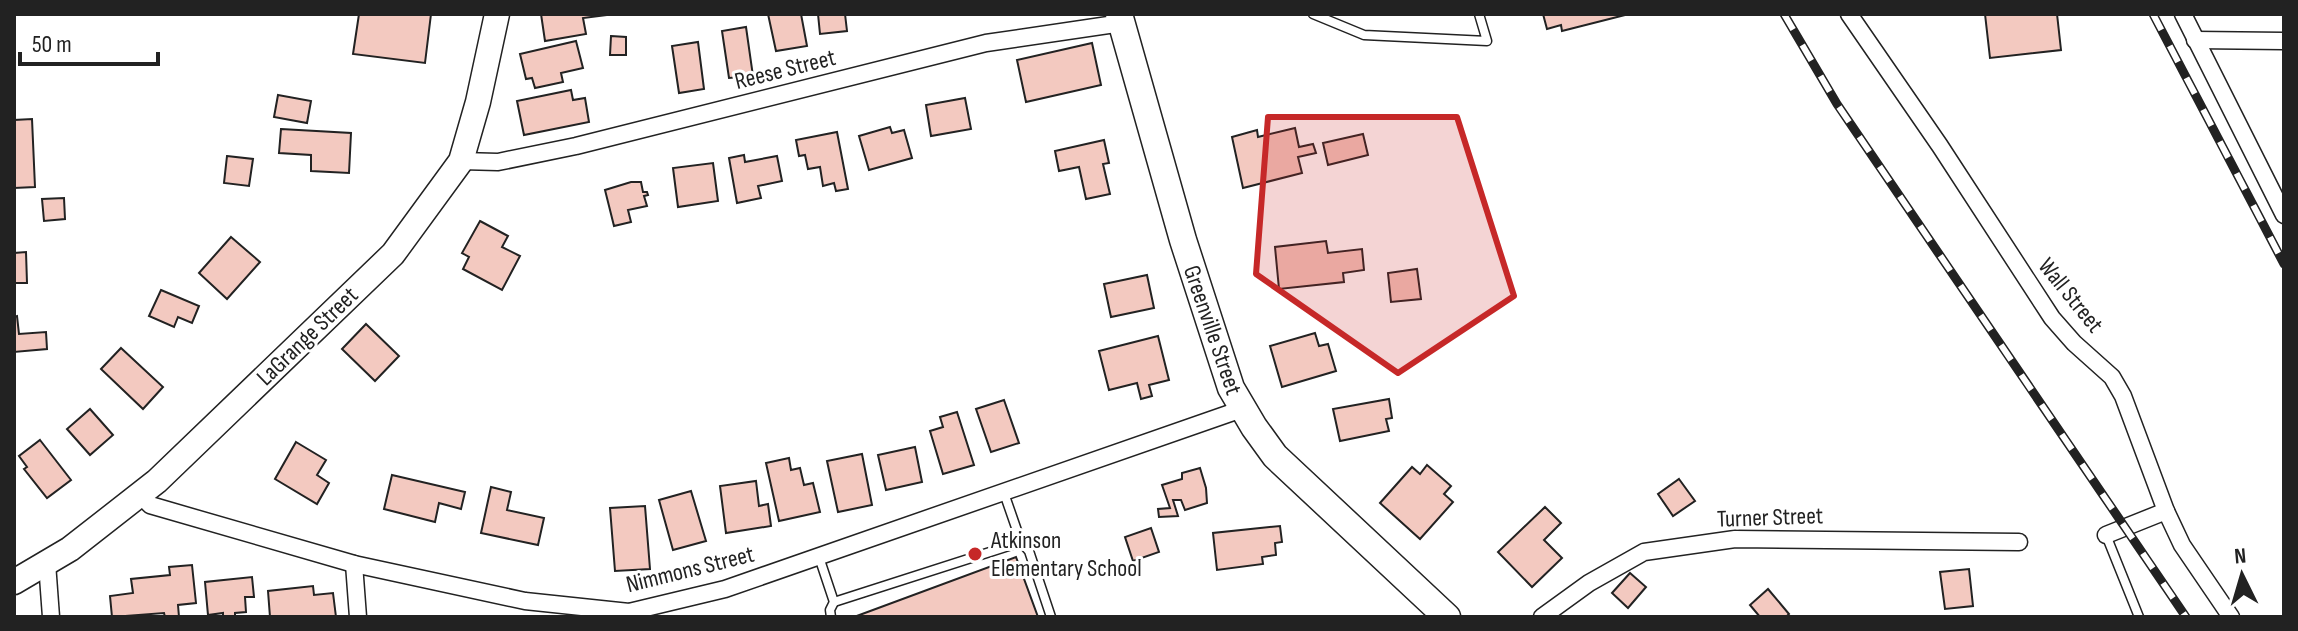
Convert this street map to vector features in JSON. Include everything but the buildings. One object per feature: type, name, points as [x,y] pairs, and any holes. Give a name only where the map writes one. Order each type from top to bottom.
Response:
[{"type":"main road","name":"Greenville Street","points":[[1120,18],[1183,240],[1231,388],[1242,409],[1275,456],[1447,617]]},
{"type":"street","name":"LaGrange Street","points":[[14,582],[47,563],[141,495],[393,254],[461,161],[478,102],[497,14]]},
{"type":"street","name":"Wall Street","points":[[1849,14],[2052,318],[2074,343],[2112,377],[2123,396],[2182,545],[2231,617]]},
{"type":"street","points":[[2183,14],[2284,215]]},
{"type":"street","name":"Reese Street","points":[[461,161],[498,162],[576,146],[986,43],[1120,18]]},
{"type":"street","points":[[2195,40],[2284,41]]},
{"type":"street","name":"Nimmons Street","points":[[141,495],[150,505],[354,564],[525,601],[629,612],[725,589],[1242,409]]},
{"type":"street","points":[[2106,535],[2166,511]]},
{"type":"street","name":"Turner Street","points":[[1542,617],[1589,583],[1644,552],[1735,539],[2019,542]]},
{"type":"street","points":[[47,563],[51,617]]},
{"type":"street","points":[[354,564],[358,617]]},
{"type":"lane","points":[[1313,14],[1364,35],[1487,41],[1479,14]]},
{"type":"lane","points":[[1004,492],[1021,542],[1029,551],[1051,617]]},
{"type":"lane","points":[[2106,535],[2139,617]]},
{"type":"lane","points":[[834,602],[1021,542]]},
{"type":"lane","points":[[819,556],[834,602],[831,617]]},
{"type":"highlighted area","points":[[1268,117],[1457,117],[1514,296],[1398,373],[1256,274]]},
{"type":"railway","points":[[1784,14],[1837,104],[2186,617]]},
{"type":"railway","points":[[2153,14],[2284,264]]},
{"type":"place","name":"Atkinson Elementary School","points":[[975,554]]}]
